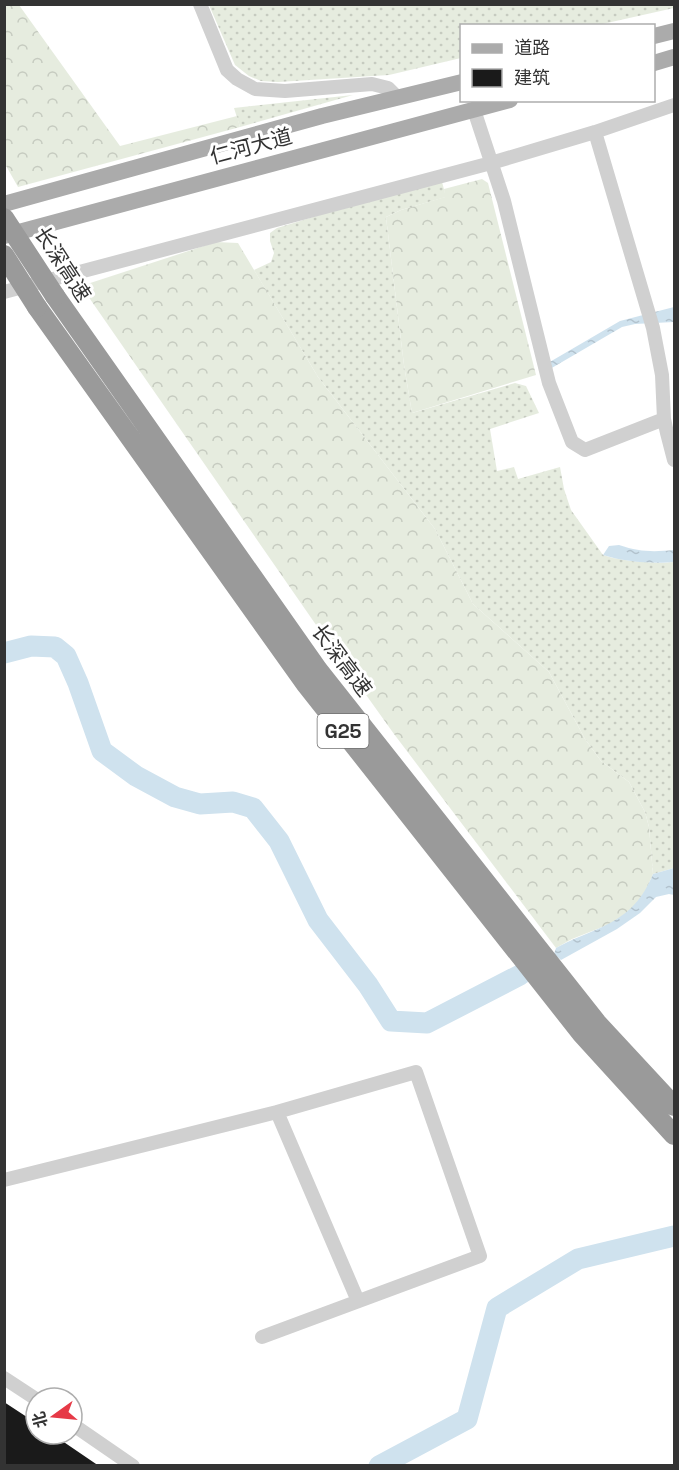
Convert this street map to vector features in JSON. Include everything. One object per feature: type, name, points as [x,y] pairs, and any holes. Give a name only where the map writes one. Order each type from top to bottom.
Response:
[{"type":"highway","name":"长深高速","points":[[4,218],[55,296],[318,669],[597,1023],[675,1106]]},
{"type":"highway","name":"长深高速","points":[[4,255],[37,307],[305,683],[582,1034],[675,1135]]},
{"type":"main road","points":[[655,36],[675,31]]},
{"type":"main road","points":[[655,63],[675,57]]},
{"type":"main road","name":"仁河大道","points":[[4,204],[311,119],[460,82]]},
{"type":"main road","name":"仁河大道","points":[[4,236],[503,102]]},
{"type":"street","points":[[200,4],[228,70],[237,79],[255,89],[285,91],[372,84],[387,88],[398,98]]},
{"type":"street","points":[[4,292],[491,163],[596,132],[675,105]]},
{"type":"street","points":[[474,110],[504,201],[549,383],[572,442],[585,450],[669,427]]},
{"type":"street","points":[[596,132],[653,328],[675,460]]},
{"type":"street","points":[[4,1180],[276,1112],[416,1072],[480,1256],[262,1337]]},
{"type":"street","points":[[276,1112],[358,1300]]},
{"type":"street","points":[[4,1378],[24,1391]]},
{"type":"street","points":[[84,1432],[133,1466]]},
{"type":"green space","points":[[674,4],[674,8],[602,24],[460,24],[460,58],[389,75],[278,82],[261,81],[249,76],[235,65],[209,5]]},
{"type":"green space","points":[[4,5],[19,5],[120,146],[237,116],[240,127],[18,187],[5,164]]},
{"type":"green space","points":[[353,95],[240,127],[234,108]]},
{"type":"green space","points":[[441,178],[446,197],[401,210],[386,217],[412,413],[515,383],[526,386],[539,413],[490,429],[497,471],[514,467],[518,479],[560,467],[571,510],[603,555],[631,561],[674,562],[674,868],[653,874],[649,827],[645,812],[629,782],[601,761],[585,739],[549,672],[473,604],[435,529],[318,377],[254,270],[271,262],[274,253],[270,233],[277,228]]},
{"type":"green space","points":[[482,179],[488,183],[536,375],[412,413],[386,217],[401,210],[445,197],[444,189]]},
{"type":"green space","points":[[216,242],[238,243],[318,377],[435,529],[473,604],[549,672],[585,739],[601,761],[629,782],[645,812],[649,827],[653,874],[635,906],[615,922],[556,948],[394,734],[81,286]]},
{"type":"water","points":[[674,307],[674,322],[622,327],[550,369],[548,363],[620,321]]},
{"type":"water","points":[[619,545],[647,551],[674,550],[674,562],[638,562],[603,555],[609,546]]},
{"type":"water","points":[[674,868],[674,895],[656,897],[640,913],[617,929],[561,960],[554,954],[556,948],[613,922],[635,904],[645,891],[653,874]]},
{"type":"building","points":[[4,1402],[24,1415],[24,1446],[70,1446],[99,1466],[4,1466]]},
{"type":"waterway","points":[[4,653],[31,646],[55,647],[66,656],[102,751],[136,776],[175,797],[200,804],[233,802],[253,808],[279,841],[318,920],[368,985],[391,1021],[427,1023],[520,975]]},
{"type":"waterway","points":[[379,1466],[467,1419],[497,1308],[578,1259],[674,1236]]}]
